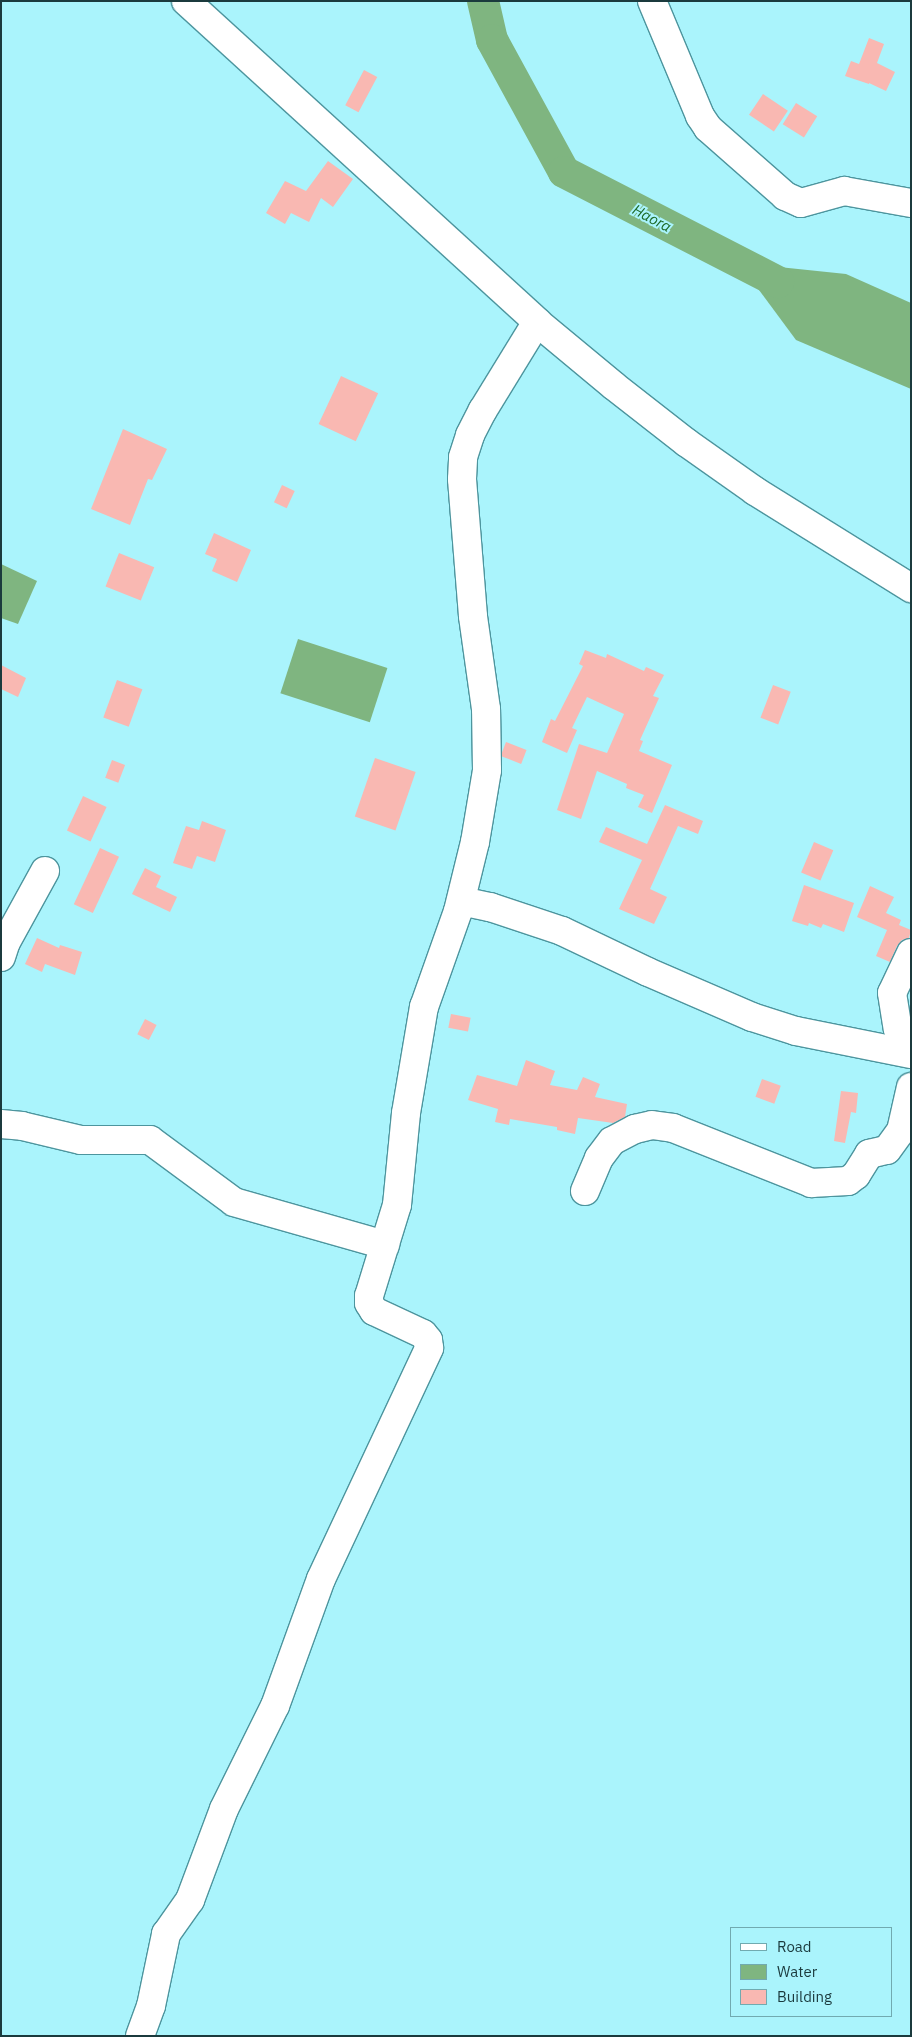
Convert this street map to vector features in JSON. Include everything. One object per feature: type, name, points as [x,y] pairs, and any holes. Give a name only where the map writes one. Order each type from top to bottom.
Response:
[{"type":"street","points":[[186,1],[537,322],[614,386],[725,470],[864,560],[911,588]]},
{"type":"street","points":[[652,1],[700,116],[708,128],[791,200],[801,204],[844,191],[911,203]]},
{"type":"street","points":[[140,2036],[151,2006],[166,1934],[190,1900],[224,1809],[275,1706],[321,1579],[427,1358],[428,1340],[423,1334],[374,1311],[369,1303],[397,1205],[406,1113],[424,1007],[461,901],[475,842],[487,770],[486,709],[473,616],[462,479],[464,457],[470,435],[483,410],[537,322]]},
{"type":"street","points":[[1,957],[6,942],[45,871]]},
{"type":"street","points":[[461,901],[507,912],[562,931],[648,972],[752,1017],[796,1031],[911,1054]]},
{"type":"street","points":[[911,953],[892,993],[898,1029],[911,1044]]},
{"type":"street","points":[[585,1191],[599,1158],[612,1141],[635,1129],[652,1125],[673,1128],[811,1183],[848,1181],[856,1175],[869,1154],[887,1150],[901,1132],[911,1087]]},
{"type":"street","points":[[1,1124],[22,1126],[81,1140],[150,1140],[234,1202],[385,1245]]},
{"type":"water","points":[[739,263],[846,274],[911,303],[911,389],[796,340]]},
{"type":"water","points":[[1,564],[37,581],[18,624],[1,618]]},
{"type":"water","points":[[298,639],[387,668],[370,722],[280,693]]},
{"type":"building","points":[[869,38],[884,44],[877,63],[895,72],[886,91],[869,83],[845,76],[851,61],[859,64]]},
{"type":"building","points":[[364,70],[377,77],[358,112],[345,105]]},
{"type":"building","points":[[763,94],[788,111],[774,132],[749,115]]},
{"type":"building","points":[[796,103],[817,116],[804,137],[783,124]]},
{"type":"building","points":[[328,161],[353,179],[333,207],[321,198],[309,222],[291,213],[285,224],[266,213],[285,181],[306,191]]},
{"type":"building","points":[[341,376],[378,393],[356,441],[319,424]]},
{"type":"building","points":[[123,429],[167,449],[152,480],[148,479],[130,525],[91,509]]},
{"type":"building","points":[[282,485],[295,491],[287,508],[274,502]]},
{"type":"building","points":[[214,533],[251,550],[237,582],[212,571],[217,559],[205,554]]},
{"type":"building","points":[[119,553],[154,567],[141,601],[106,586]]},
{"type":"building","points":[[585,650],[606,658],[607,654],[644,671],[646,667],[664,675],[653,696],[659,698],[640,740],[643,741],[639,751],[672,765],[652,813],[638,807],[644,795],[626,788],[627,784],[597,771],[581,819],[557,810],[579,744],[607,753],[624,714],[587,697],[572,728],[577,730],[567,753],[542,742],[551,719],[555,721],[583,666],[579,664]]},
{"type":"building","points":[[1,665],[26,678],[18,697],[1,689]]},
{"type":"building","points":[[117,680],[142,689],[129,727],[103,718]]},
{"type":"building","points":[[773,685],[791,692],[778,724],[760,718]]},
{"type":"building","points":[[506,742],[527,750],[521,764],[501,756]]},
{"type":"building","points":[[375,758],[416,772],[395,831],[355,817]]},
{"type":"building","points":[[112,760],[125,765],[118,783],[105,778]]},
{"type":"building","points":[[83,796],[107,807],[91,841],[67,830]]},
{"type":"building","points":[[665,805],[703,821],[698,834],[678,826],[650,889],[667,897],[654,924],[619,909],[642,860],[599,842],[606,827],[647,844]]},
{"type":"building","points":[[202,821],[226,830],[215,862],[197,856],[192,869],[173,863],[186,826],[199,830]]},
{"type":"building","points":[[814,842],[833,850],[820,881],[801,872]]},
{"type":"building","points":[[100,848],[119,857],[93,913],[74,904]]},
{"type":"building","points":[[145,868],[161,876],[156,887],[177,897],[170,912],[132,894]]},
{"type":"building","points":[[804,885],[854,903],[844,932],[823,924],[821,928],[809,923],[808,926],[792,921]]},
{"type":"building","points":[[870,886],[894,897],[886,913],[901,920],[899,925],[911,930],[909,938],[902,940],[897,946],[890,962],[876,956],[887,930],[857,917]]},
{"type":"building","points":[[37,938],[59,948],[60,945],[82,952],[75,975],[45,964],[42,972],[25,964]]},
{"type":"building","points":[[451,1014],[471,1018],[468,1032],[448,1028]]},
{"type":"building","points":[[145,1019],[157,1025],[149,1040],[137,1034]]},
{"type":"building","points":[[526,1060],[555,1071],[550,1085],[577,1090],[583,1077],[600,1084],[595,1097],[627,1104],[625,1117],[613,1123],[578,1118],[575,1134],[557,1130],[557,1127],[510,1119],[509,1125],[495,1122],[498,1109],[468,1100],[477,1075],[517,1086]]},
{"type":"building","points":[[762,1079],[781,1086],[774,1104],[756,1097]]},
{"type":"building","points":[[841,1091],[858,1093],[856,1113],[851,1112],[845,1143],[834,1141]]},
{"type":"waterway","name":"Haora","points":[[483,1],[492,40],[564,172],[778,282]]}]
